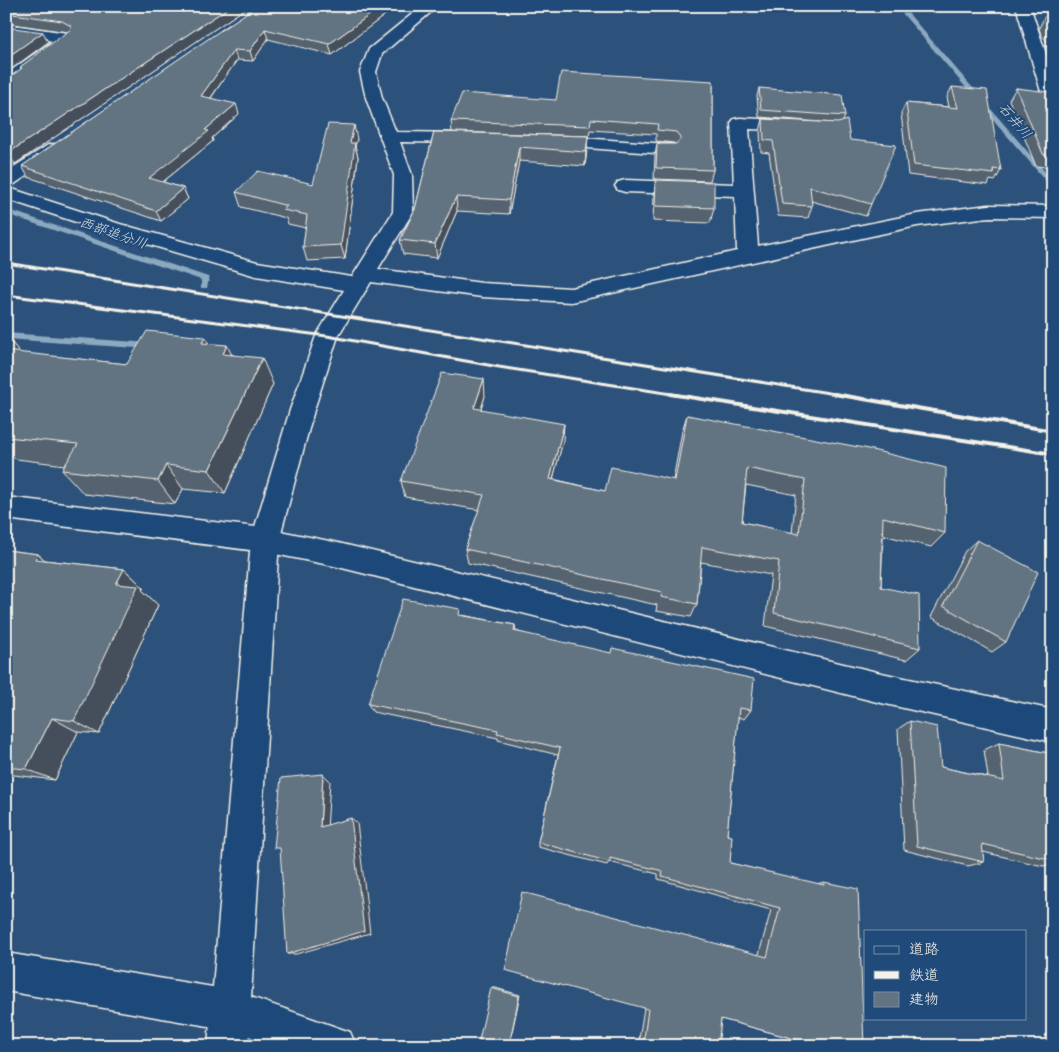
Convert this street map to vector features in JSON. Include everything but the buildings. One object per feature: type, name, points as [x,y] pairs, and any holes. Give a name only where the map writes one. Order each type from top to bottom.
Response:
[{"type":"street","points":[[1023,6],[1053,102]]},
{"type":"street","points":[[229,1028],[265,540],[302,410],[327,336],[403,212],[403,175],[374,98],[368,72],[375,52],[421,9]]},
{"type":"street","points":[[6,29],[67,38],[6,82]]},
{"type":"street","points":[[748,255],[742,190],[740,123],[816,127]]},
{"type":"street","points":[[6,181],[71,137]]},
{"type":"street","points":[[390,137],[490,139]]},
{"type":"street","points":[[539,141],[668,149]]},
{"type":"street","points":[[625,186],[742,190]]},
{"type":"street","points":[[6,193],[113,228],[256,269],[482,290],[571,295],[748,255],[917,220],[989,211],[1053,212]]},
{"type":"street","points":[[6,508],[265,540],[402,569],[877,687],[1053,726]]},
{"type":"street","points":[[6,972],[229,1028],[336,1046]]},
{"type":"waterway","name":"石井川","points":[[899,6],[1053,186]]},
{"type":"waterway","name":"西部追分川","points":[[6,211],[205,279],[204,286]]},
{"type":"waterway","name":"西部追分川","points":[[6,336],[151,346]]},
{"type":"railway","points":[[6,263],[842,395]]},
{"type":"railway","points":[[6,295],[327,336],[499,367],[678,395]]},
{"type":"railway","points":[[670,394],[1053,454]]},
{"type":"railway","points":[[834,394],[1053,431]]}]
